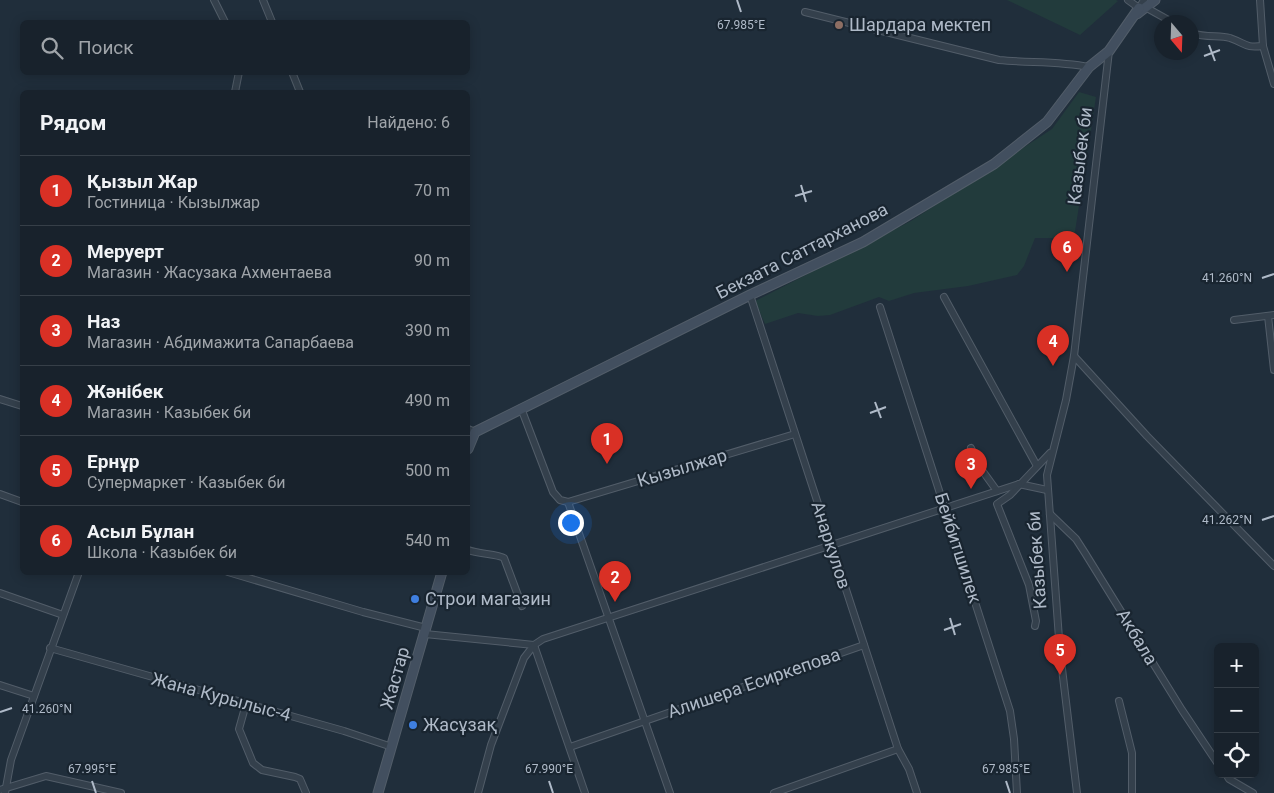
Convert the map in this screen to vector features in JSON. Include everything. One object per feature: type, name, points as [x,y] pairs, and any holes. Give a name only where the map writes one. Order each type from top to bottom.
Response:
[{"type":"street","points":[[214,0],[223,20]]},
{"type":"street","points":[[263,0],[271,20]]},
{"type":"street","points":[[1128,0],[1158,15]]},
{"type":"street","points":[[1109,51],[1141,7],[1155,0]]},
{"type":"street","points":[[1260,0],[1264,46],[1274,84]]},
{"type":"street","points":[[805,12],[999,60],[1028,63],[1064,62],[1089,67]]},
{"type":"street","points":[[1199,35],[1209,38],[1228,38],[1248,47],[1264,46]]},
{"type":"street","name":"Бекзата Саттарханова","points":[[472,430],[863,242],[994,164],[1047,122],[1089,67],[1109,51]]},
{"type":"street","name":"Казыбек би","points":[[1077,793],[1060,652],[1047,490],[1051,452],[1066,400],[1074,356],[1109,51]]},
{"type":"street","points":[[235,90],[238,75]]},
{"type":"street","points":[[293,75],[299,90]]},
{"type":"street","name":"Анаркулов","points":[[750,295],[898,749],[909,769],[917,793]]},
{"type":"street","points":[[944,297],[1037,466]]},
{"type":"street","name":"Бейбитшилек","points":[[880,307],[946,507],[1010,711],[1014,739],[1017,793]]},
{"type":"street","points":[[1234,320],[1271,315],[1274,370]]},
{"type":"street","points":[[1074,356],[1147,436],[1274,566]]},
{"type":"street","points":[[0,399],[20,405]]},
{"type":"street","points":[[521,408],[553,492],[560,500],[568,502],[670,793]]},
{"type":"street","name":"Кызылжар","points":[[568,502],[795,434]]},
{"type":"street","points":[[971,448],[979,466],[997,491]]},
{"type":"street","points":[[1035,626],[1036,621],[1029,585],[997,504],[1010,495],[1051,452]]},
{"type":"street","points":[[478,793],[491,745],[521,667],[534,645],[543,639],[1019,484],[1047,490]]},
{"type":"street","points":[[0,494],[20,501]]},
{"type":"street","name":"Акбала","points":[[1050,514],[1080,546],[1214,758]]},
{"type":"street","points":[[470,551],[480,555],[500,555],[504,558],[522,606]]},
{"type":"street","points":[[3,791],[11,760],[78,575]]},
{"type":"street","points":[[238,575],[425,631],[534,645]]},
{"type":"street","name":"Жастар","points":[[378,793],[441,575]]},
{"type":"street","points":[[0,593],[63,615]]},
{"type":"street","points":[[534,645],[585,793]]},
{"type":"street","name":"Алишера Есиркепова","points":[[570,747],[864,645]]},
{"type":"street","name":"Жана Курылыс-4","points":[[50,648],[344,731],[392,747]]},
{"type":"street","points":[[0,685],[34,696]]},
{"type":"street","points":[[1118,702],[1132,753],[1132,793]]},
{"type":"street","points":[[246,704],[239,729],[253,763],[262,770],[295,777],[300,780],[306,793]]},
{"type":"street","points":[[774,793],[898,749]]},
{"type":"street","points":[[3,791],[46,776],[121,793]]},
{"type":"street","points":[[1228,778],[1253,793]]},
{"type":"green space","points":[[1007,0],[1116,0],[1118,1],[1080,35]]},
{"type":"green space","points":[[1079,92],[1096,97],[1074,238],[1035,238],[1024,266],[1017,275],[968,286],[914,293],[889,301],[879,297],[830,315],[818,316],[798,313],[765,324],[755,301],[911,221],[1052,129]]},
{"type":"place","name":"Шардара мектеп","points":[[839,25]]},
{"type":"place","name":"Асыл Бұлан","points":[[1067,272]]},
{"type":"place","name":"Жәнібек","points":[[1053,366]]},
{"type":"place","name":"Қызыл Жар","points":[[607,464]]},
{"type":"place","name":"Наз","points":[[971,489]]},
{"type":"place","name":"Строи магазин","points":[[415,599]]},
{"type":"place","name":"Меруерт","points":[[615,602]]},
{"type":"place","name":"Ернұр","points":[[1060,675]]},
{"type":"place","name":"Жасұзақ","points":[[413,725]]}]
